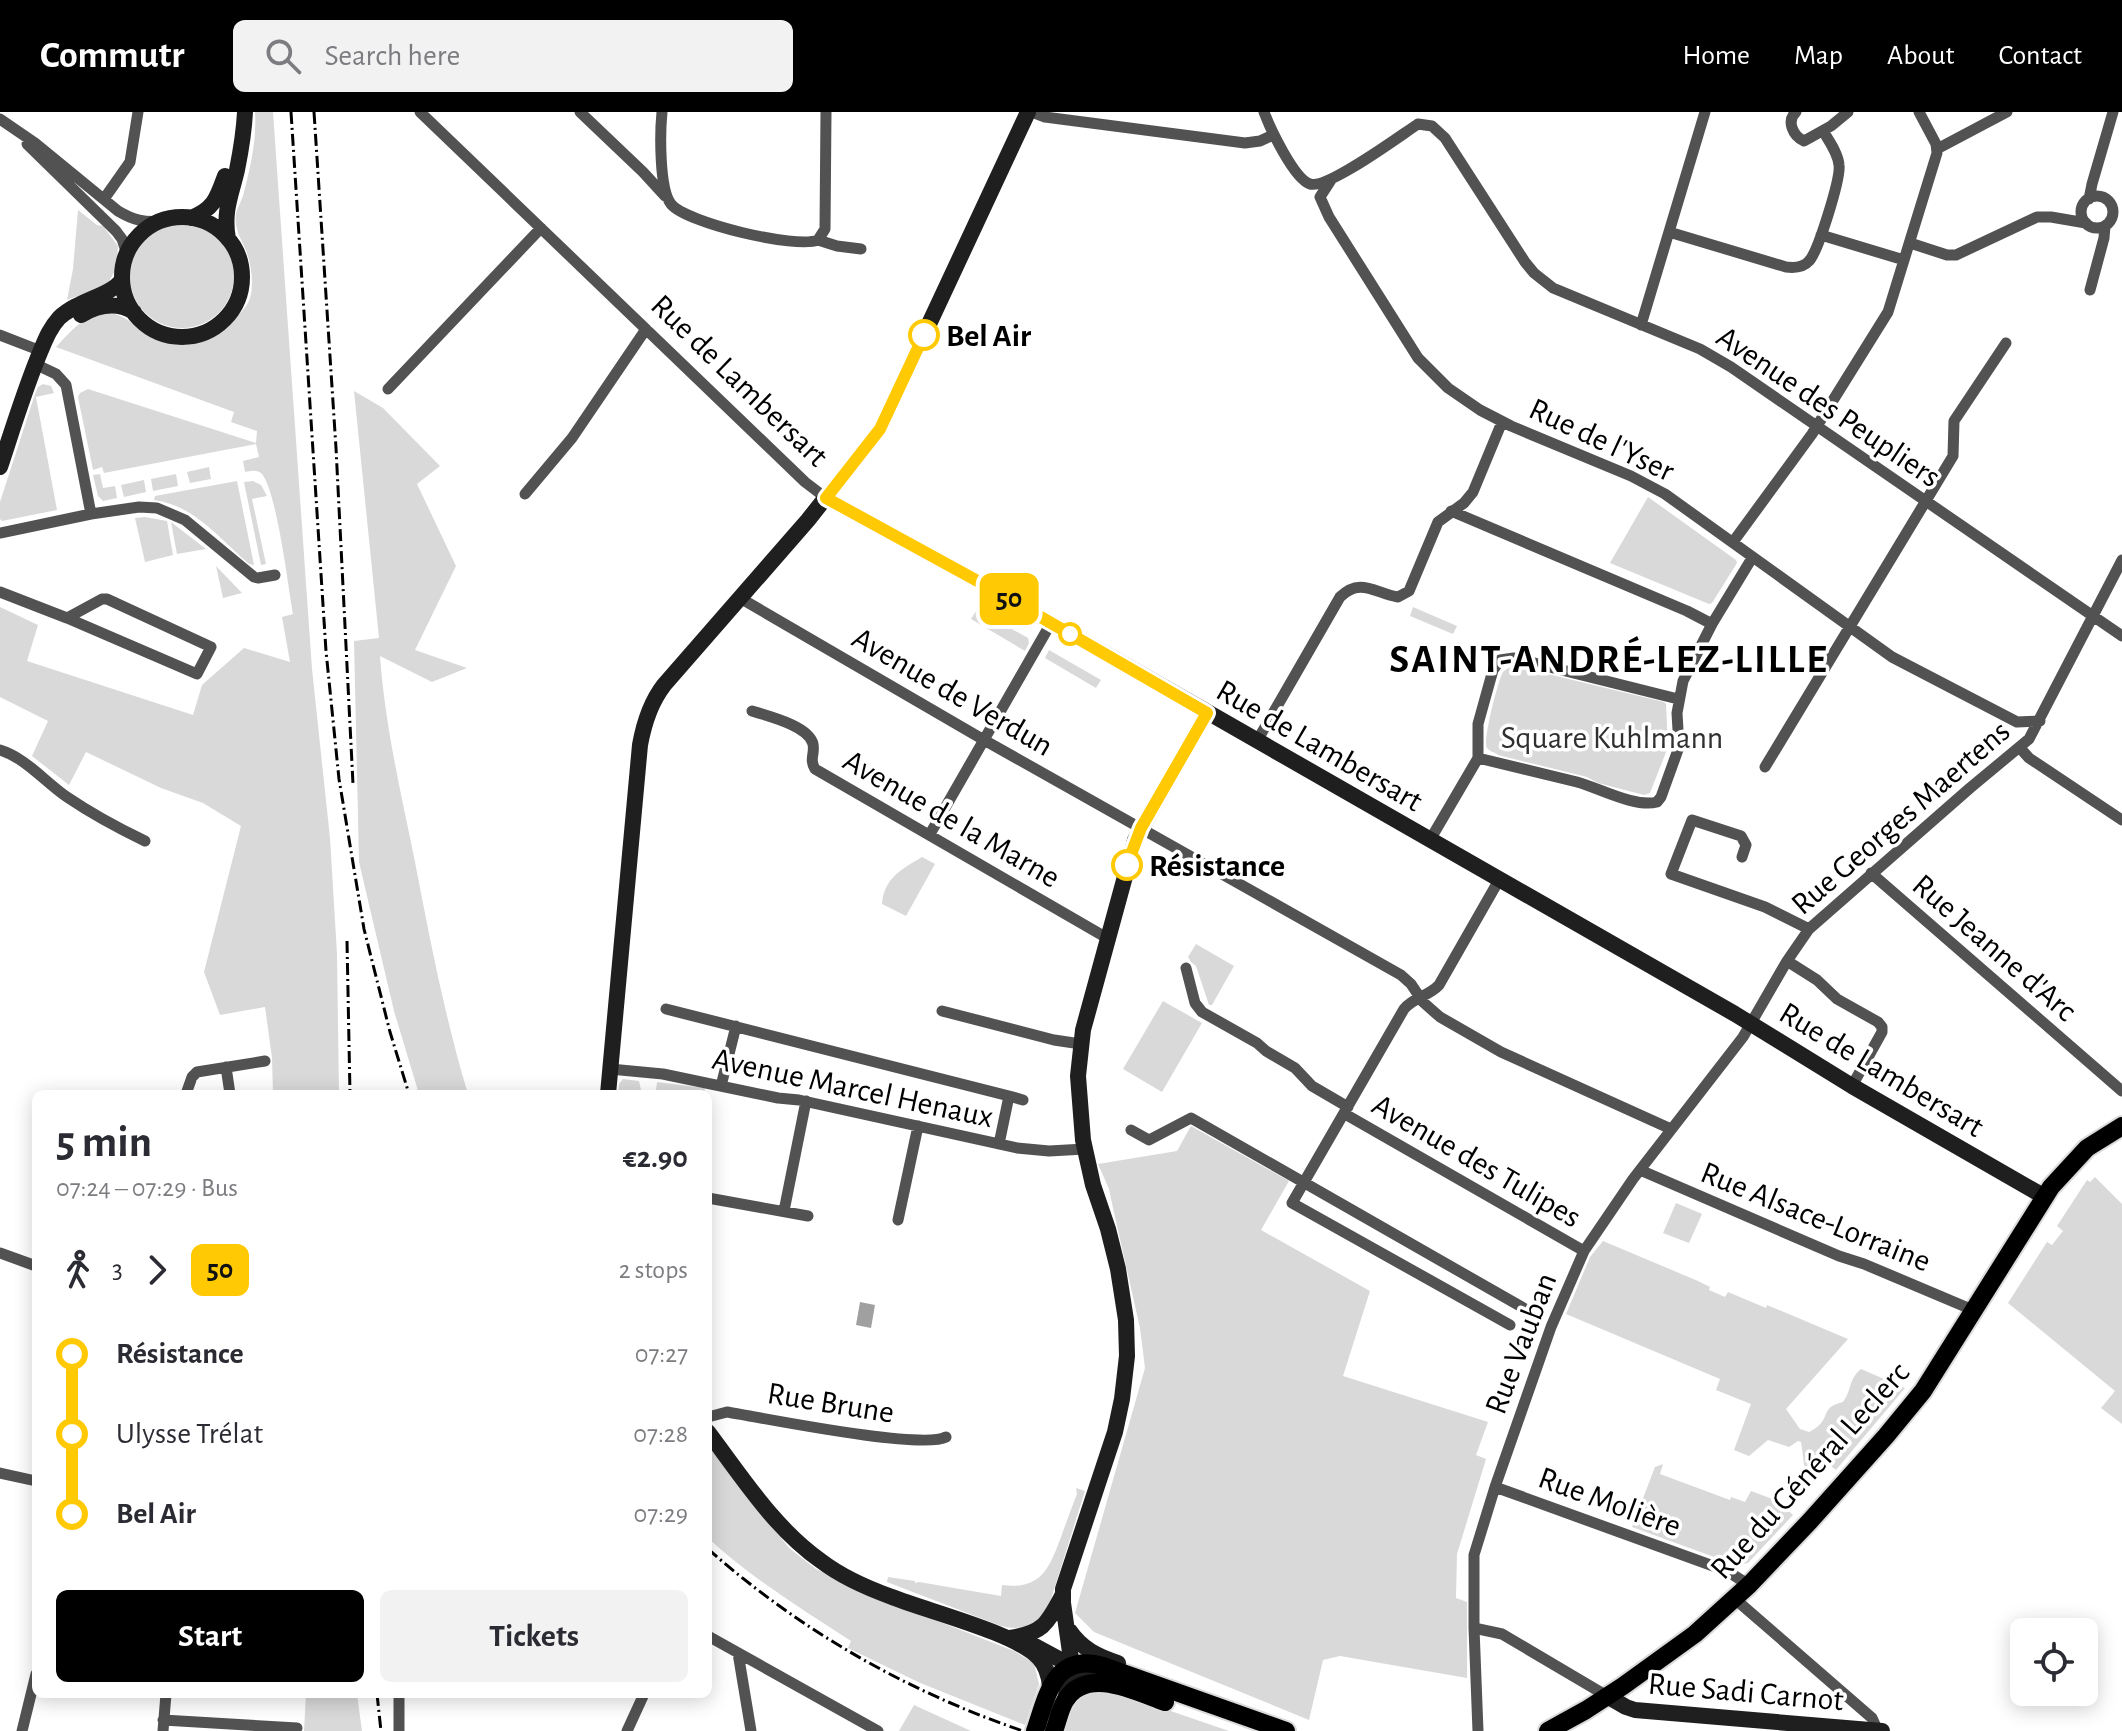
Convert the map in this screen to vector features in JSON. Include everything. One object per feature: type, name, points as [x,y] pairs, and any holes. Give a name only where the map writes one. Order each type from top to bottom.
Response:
[{"type":"main road","points":[[191,218],[210,207],[220,191],[242,112]]},
{"type":"main road","points":[[38,357],[61,329],[91,310],[114,305],[134,312],[154,330],[180,337],[198,334],[222,321],[233,307],[241,281],[240,263],[228,239],[225,223],[226,207],[241,150],[242,112]]},
{"type":"main road","points":[[608,1090],[643,729],[658,693],[826,498],[880,429],[1030,112]]},
{"type":"main road","points":[[134,312],[122,280],[127,254],[144,231],[176,217],[191,218],[211,225],[228,239]]},
{"type":"main road","points":[[0,467],[50,329],[68,310],[111,290],[122,280]]},
{"type":"main road","name":"Rue de Lambersart","points":[[826,498],[1051,623],[1751,1024],[2045,1197]]},
{"type":"main road","points":[[1008,1638],[1025,1636],[1042,1628],[1062,1596],[1115,1432],[1127,1356],[1126,1320],[1112,1243],[1085,1149],[1078,1084],[1081,1044],[1086,1015],[1131,851],[1207,713]]},
{"type":"main road","name":"Rue du Général Leclerc","points":[[1548,1731],[1607,1696],[1695,1634],[1749,1585],[1899,1422],[1934,1374],[2045,1197],[2082,1153],[2122,1126]]},
{"type":"main road","points":[[712,1437],[790,1535],[822,1563],[858,1583],[1029,1643],[1111,1683],[1244,1723],[1286,1731]]},
{"type":"main road","points":[[1054,1731],[1072,1666],[1062,1596]]},
{"type":"main road","points":[[1067,1625],[1077,1641],[1097,1655],[1169,1681],[1244,1723]]},
{"type":"main road","points":[[1008,1638],[1039,1658],[1046,1669],[1050,1686]]},
{"type":"main road","points":[[1035,1731],[1050,1686],[1057,1676],[1072,1666],[1088,1663],[1103,1666],[1244,1723]]},
{"type":"main road","points":[[1065,1700],[1087,1685],[1111,1683]]},
{"type":"main road","name":"Rue Sadi Carnot","points":[[1607,1696],[1635,1710],[1880,1731]]},
{"type":"street","points":[[104,199],[130,162],[138,112]]},
{"type":"street","name":"Rue de Lambersart","points":[[421,112],[805,482],[826,498]]},
{"type":"street","points":[[580,112],[679,210],[688,215],[744,233],[804,243],[818,240],[861,249]]},
{"type":"street","points":[[662,112],[665,191],[669,200]]},
{"type":"street","points":[[818,240],[824,233],[826,223],[826,112]]},
{"type":"street","points":[[1030,112],[1045,117],[1245,143],[1273,135]]},
{"type":"street","points":[[1264,112],[1273,135],[1299,175],[1308,184],[1320,185],[1419,118]]},
{"type":"street","points":[[1641,325],[1705,112]]},
{"type":"street","points":[[1796,112],[1790,125],[1800,140],[1807,140],[1823,131],[1848,112]]},
{"type":"street","points":[[1733,542],[1817,427],[1888,312],[1937,149],[1919,112]]},
{"type":"street","points":[[1937,149],[2007,112]]},
{"type":"street","points":[[2086,223],[2082,207],[2089,199],[2113,112]]},
{"type":"street","name":"Avenue des Peupliers","points":[[1419,118],[1445,138],[1525,262],[1553,288],[1714,356],[2122,636]]},
{"type":"street","points":[[5,122],[118,211],[136,220],[162,221]]},
{"type":"street","points":[[5,122],[116,231],[125,244],[127,254]]},
{"type":"street","points":[[1669,232],[1791,268],[1808,263],[1821,235],[1840,167],[1823,131]]},
{"type":"street","name":"Rue de l'Yser","points":[[1331,180],[1321,192],[1323,207],[1418,358],[1455,394],[1502,422],[1652,486],[1892,657],[2017,722],[2040,721]]},
{"type":"street","points":[[1910,243],[1956,255],[2037,217],[2086,223],[2098,228],[2105,226],[2117,207],[2105,199],[2089,199]]},
{"type":"street","points":[[2090,290],[2105,226]]},
{"type":"street","points":[[388,389],[541,228]]},
{"type":"street","points":[[1821,235],[1904,260]]},
{"type":"street","points":[[525,494],[572,438],[646,329]]},
{"type":"street","points":[[0,335],[38,357],[66,385],[91,514]]},
{"type":"street","points":[[1765,767],[1953,456],[1954,421],[2006,343]]},
{"type":"street","points":[[1257,741],[1340,597],[1356,587],[1372,588],[1398,597],[1413,585],[1438,522],[1464,503],[1473,492],[1502,422]]},
{"type":"street","points":[[0,533],[139,507],[165,510],[194,526],[254,577],[275,575]]},
{"type":"street","points":[[1451,511],[1712,624]]},
{"type":"street","points":[[1478,758],[1583,783],[1601,792],[1653,803],[1660,800],[1678,753],[1678,699],[1683,681],[1712,624],[1752,558]]},
{"type":"street","name":"Rue Georges Maertens","points":[[1751,1024],[1809,929],[2029,739],[2122,560]]},
{"type":"street","points":[[0,592],[197,674],[211,647],[109,599],[102,599],[67,618]]},
{"type":"street","name":"Avenue de Verdun","points":[[740,598],[984,740],[1401,975],[1440,1017],[1501,1052],[1671,1129]]},
{"type":"street","points":[[930,834],[1051,623]]},
{"type":"street","points":[[1430,840],[1478,758],[1477,733],[1497,663],[1514,658],[1678,699]]},
{"type":"street","name":"Avenue de la Marne","points":[[752,711],[799,728],[809,735],[813,744],[811,762],[815,769],[1107,938]]},
{"type":"street","points":[[2017,722],[2020,748],[2029,758],[2122,820]]},
{"type":"street","points":[[0,750],[31,768],[100,819],[145,841]]},
{"type":"street","points":[[1742,857],[1746,845],[1741,836],[1692,820],[1671,874],[1765,907],[1809,929]]},
{"type":"street","name":"Rue Jeanne d'Arc","points":[[1871,873],[2122,1091]]},
{"type":"street","points":[[1499,880],[1443,979],[1434,990],[1404,1009],[1292,1203],[1510,1325]]},
{"type":"street","points":[[1787,961],[1817,980],[1837,999],[1882,1027],[1852,1086]]},
{"type":"street","name":"Avenue des Tulipes","points":[[1186,968],[1195,1003],[1202,1012],[1295,1068],[1312,1086],[1346,1110],[1584,1251]]},
{"type":"street","points":[[666,1009],[1023,1100]]},
{"type":"street","points":[[942,1011],[1081,1044]]},
{"type":"street","name":"Rue Vauban","points":[[1478,1731],[1474,1555],[1551,1327],[1584,1251],[1640,1170],[1751,1024]]},
{"type":"street","points":[[721,1086],[736,1026]]},
{"type":"street","points":[[187,1090],[197,1072],[265,1061]]},
{"type":"street","points":[[226,1067],[229,1090]]},
{"type":"street","name":"Avenue Marcel Henaux","points":[[610,1069],[663,1074],[806,1101],[999,1144],[1042,1151],[1085,1149]]},
{"type":"street","points":[[999,1144],[1009,1096]]},
{"type":"street","points":[[784,1211],[806,1101]]},
{"type":"street","points":[[1131,1130],[1149,1140],[1191,1118],[1527,1310]]},
{"type":"street","points":[[898,1220],[918,1126]]},
{"type":"street","name":"Rue Alsace-Lorraine","points":[[1640,1170],[1973,1310]]},
{"type":"street","points":[[712,1199],[808,1216]]},
{"type":"street","points":[[0,1253],[32,1265]]},
{"type":"street","name":"Rue Brune","points":[[712,1416],[727,1412],[886,1437],[933,1441],[946,1437]]},
{"type":"street","points":[[0,1473],[32,1480]]},
{"type":"street","name":"Rue Molière","points":[[1495,1487],[1727,1571],[1749,1585]]},
{"type":"street","points":[[1735,1599],[1872,1718],[1880,1731]]},
{"type":"street","points":[[1474,1628],[1502,1634],[1607,1696]]},
{"type":"street","points":[[712,1638],[878,1731]]},
{"type":"street","points":[[738,1653],[751,1731]]},
{"type":"street","points":[[22,1731],[32,1690]]},
{"type":"street","points":[[166,1698],[163,1726],[297,1728]]},
{"type":"street","points":[[399,1698],[399,1731]]},
{"type":"street","points":[[627,1731],[642,1698]]},
{"type":"green space","points":[[255,112],[273,112],[312,669],[330,838],[337,954],[339,1090],[273,1090],[265,1007],[220,1015],[204,972],[241,826],[203,803],[161,788],[86,752],[69,785],[32,756],[48,721],[0,697],[0,607],[38,625],[27,661],[193,715],[202,685],[244,648],[290,662],[282,617],[293,614],[277,519],[262,474],[245,472],[243,461],[259,457],[256,444],[104,473],[102,467],[93,470],[78,397],[88,389],[256,443],[257,431],[231,422],[234,412],[56,347],[83,321],[104,313],[125,318],[153,337],[177,345],[210,339],[230,325],[249,301],[252,288],[252,274],[238,231],[236,213],[243,196],[255,133]]},
{"type":"green space","points":[[78,210],[103,226],[118,246],[117,267],[107,285],[67,300],[73,269]]},
{"type":"green space","points":[[182,224],[202,228],[219,239],[230,256],[234,276],[230,296],[219,313],[202,324],[182,328],[162,324],[145,313],[134,296],[130,276],[134,256],[145,239],[162,228]]},
{"type":"green space","points":[[43,384],[51,386],[54,393],[36,397],[57,510],[2,521],[0,502],[35,394]]},
{"type":"green space","points":[[354,391],[383,408],[440,466],[417,484],[456,566],[415,650],[467,668],[432,682],[380,656],[399,785],[438,979],[467,1090],[418,1090],[394,1011],[359,862],[354,641],[379,638]]},
{"type":"green space","points":[[209,467],[211,479],[190,483],[187,472]]},
{"type":"green space","points":[[100,474],[103,488],[115,486],[117,498],[103,501],[98,496],[93,475]]},
{"type":"green space","points":[[176,474],[178,486],[153,491],[151,479]]},
{"type":"green space","points":[[144,480],[146,492],[124,497],[121,485]]},
{"type":"green space","points":[[237,481],[254,565],[194,516],[168,503],[154,500],[155,496]]},
{"type":"green space","points":[[253,481],[261,485],[267,496],[252,499],[266,564],[261,565],[244,482]]},
{"type":"green space","points":[[1648,497],[1736,560],[1712,603],[1610,563]]},
{"type":"green space","points":[[135,518],[167,521],[173,555],[145,562]]},
{"type":"green space","points":[[171,522],[206,549],[177,554]]},
{"type":"green space","points":[[216,566],[242,593],[223,598]]},
{"type":"green space","points":[[983,600],[980,611],[1028,638],[1025,651],[971,619]]},
{"type":"green space","points":[[1413,607],[1457,626],[1453,634],[1410,616]]},
{"type":"green space","points":[[1049,650],[1101,680],[1096,688],[1045,658]]},
{"type":"green space","name":"Square Kuhlmann","points":[[1515,666],[1664,702],[1668,747],[1650,793],[1644,795],[1598,783],[1587,777],[1498,755],[1488,749],[1487,735],[1498,687],[1503,672]]},
{"type":"green space","points":[[922,857],[935,864],[906,916],[882,904],[890,881]]},
{"type":"green space","points":[[1196,944],[1234,966],[1212,1005],[1209,1005],[1196,966],[1188,957]]},
{"type":"green space","points":[[1163,1001],[1202,1023],[1162,1092],[1123,1069]]},
{"type":"green space","points":[[623,1079],[639,1081],[641,1090],[618,1090]]},
{"type":"green space","points":[[657,1082],[705,1088],[705,1090],[656,1090]]},
{"type":"green space","points":[[1191,1126],[1289,1181],[1261,1230],[1370,1291],[1343,1376],[1488,1422],[1476,1455],[1486,1459],[1457,1554],[1456,1598],[1467,1602],[1467,1678],[1340,1656],[1323,1660],[1309,1720],[1094,1632],[1075,1613],[1145,1368],[1140,1328],[1109,1189],[1098,1164],[1177,1151]]},
{"type":"green space","points":[[2095,1177],[2122,1204],[2122,1424],[2101,1408],[2115,1391],[2008,1303],[2047,1242],[2052,1245],[2063,1231],[2057,1226],[2087,1180],[2090,1182]]},
{"type":"green space","points":[[1676,1203],[1702,1214],[1689,1243],[1663,1233]]},
{"type":"green space","points":[[1603,1241],[1698,1281],[1725,1297],[1728,1292],[1766,1308],[1767,1305],[1848,1339],[1786,1409],[1800,1429],[1809,1432],[1817,1428],[1830,1408],[1843,1402],[1861,1369],[1905,1388],[1836,1470],[1828,1464],[1809,1479],[1806,1478],[1801,1442],[1798,1441],[1789,1447],[1768,1440],[1749,1456],[1734,1450],[1751,1404],[1716,1390],[1720,1379],[1566,1314],[1590,1257]]},
{"type":"green space","points":[[712,1451],[789,1548],[816,1569],[869,1594],[1014,1651],[1034,1663],[1039,1684],[1025,1725],[918,1682],[848,1648],[851,1641],[712,1542]]},
{"type":"green space","points":[[1663,1464],[1660,1474],[1730,1500],[1731,1497],[1745,1502],[1751,1491],[1778,1501],[1793,1515],[1748,1563],[1736,1565],[1632,1527],[1655,1467]]},
{"type":"green space","points":[[1076,1488],[1085,1491],[1047,1612],[1031,1624],[1015,1628],[1001,1626],[887,1582],[888,1577],[1001,1596],[1002,1585],[1015,1586],[1035,1580],[1052,1559],[1077,1494]]},
{"type":"green space","points":[[1108,1691],[1229,1731],[1064,1731],[1078,1702],[1089,1695]]},
{"type":"green space","points":[[306,1698],[358,1698],[362,1731],[304,1731]]},
{"type":"green space","points":[[914,1705],[971,1731],[899,1731]]},
{"type":"shaded area","points":[[860,1302],[875,1305],[871,1328],[856,1325]]},
{"type":"railway","points":[[291,112],[326,651],[339,779],[364,929],[408,1090]]},
{"type":"railway","points":[[314,112],[336,448],[353,784]]},
{"type":"railway","points":[[347,941],[350,1090]]},
{"type":"railway","points":[[712,1552],[780,1606],[856,1656],[938,1697],[1023,1731]]},
{"type":"railway","points":[[377,1698],[381,1731]]},
{"type":"bus line","name":"50","points":[[924,335],[880,429],[826,498],[994,590],[1207,713],[1141,828],[1127,865]]},
{"type":"place","name":"Bel Air","points":[[924,335]]},
{"type":"place","name":"Résistance","points":[[1127,865]]},
{"type":"district","name":"SAINT-ANDRÉ-LEZ-LILLE","points":[[1609,658]]}]
